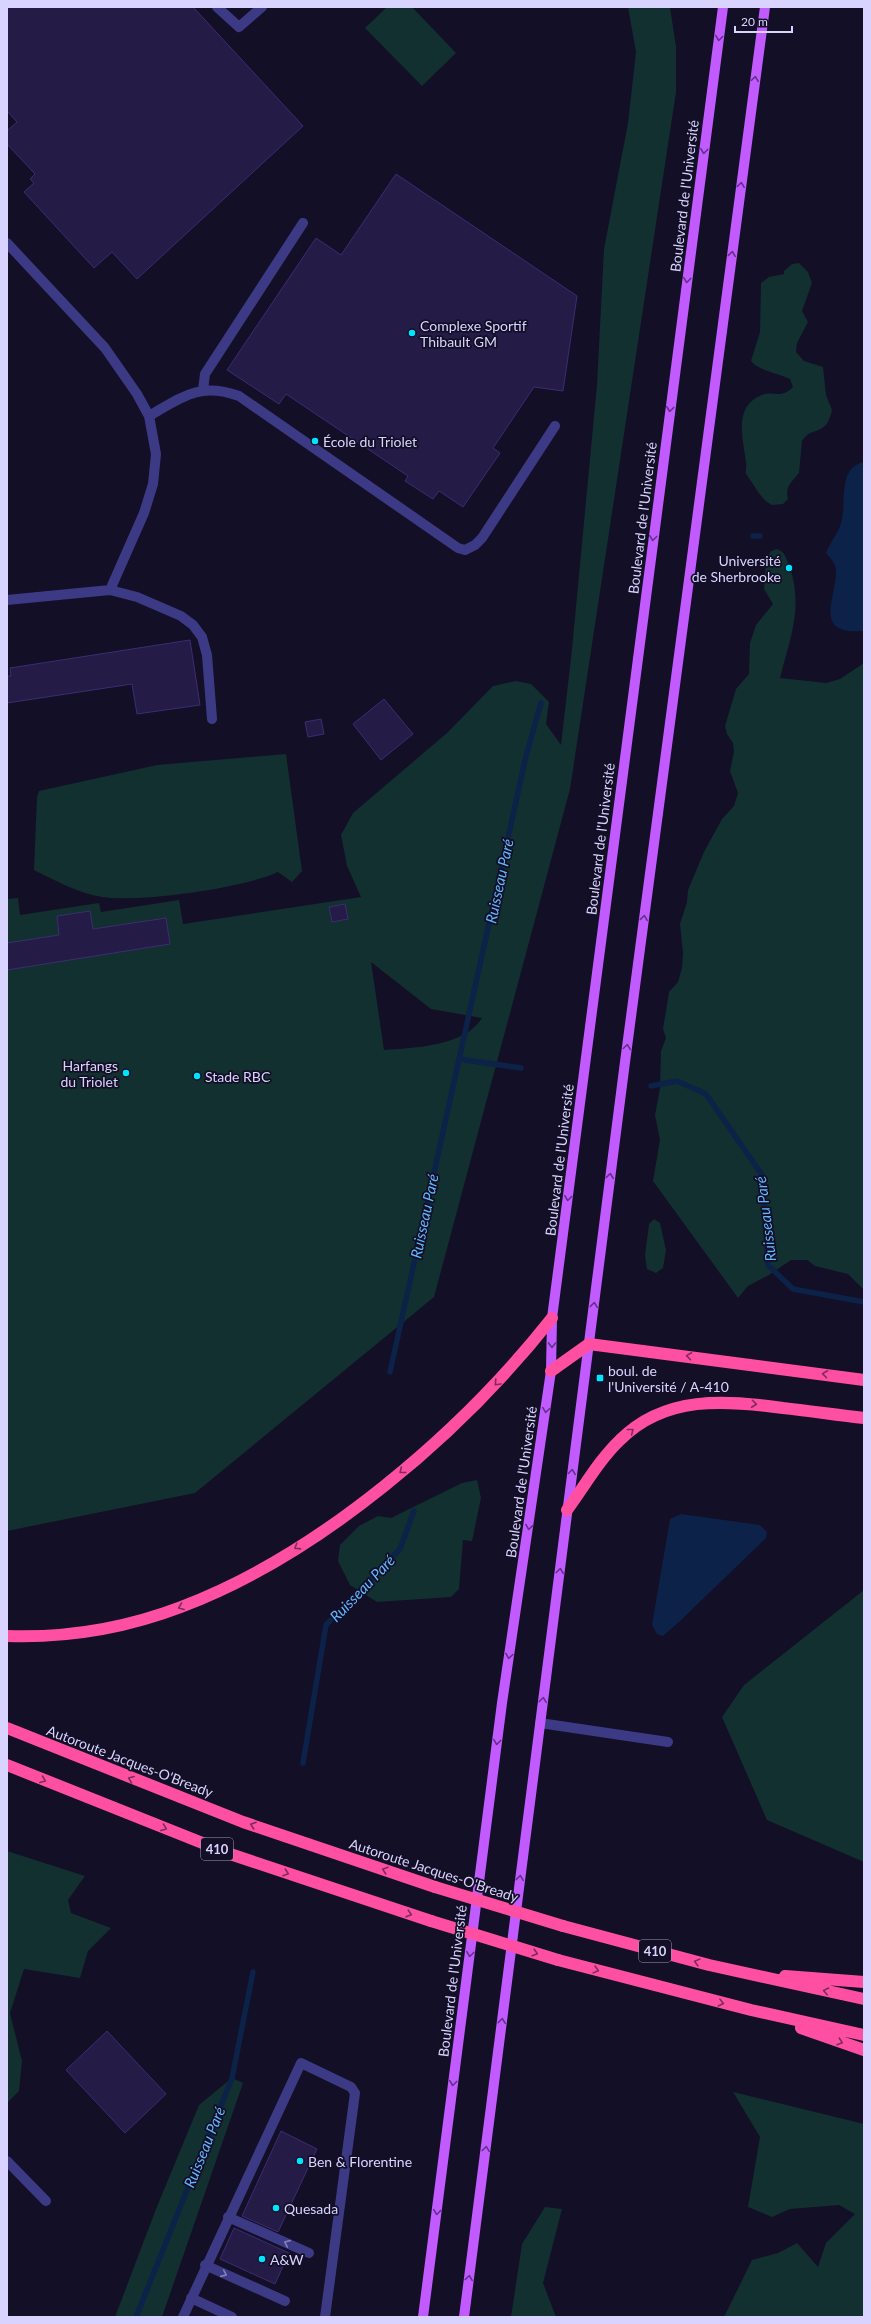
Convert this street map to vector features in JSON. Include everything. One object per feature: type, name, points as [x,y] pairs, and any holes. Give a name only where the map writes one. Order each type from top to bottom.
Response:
[{"type":"highway","points":[[7,1636],[70,1633],[144,1619],[199,1600],[258,1570],[334,1522],[415,1460],[487,1393],[524,1354],[552,1318]]},
{"type":"highway","points":[[551,1371],[589,1344],[864,1380]]},
{"type":"highway","points":[[567,1510],[604,1458],[620,1440],[652,1416],[673,1408],[703,1402],[730,1402],[864,1418]]},
{"type":"highway","name":"Autoroute Jacques-O'Bready","points":[[7,1728],[244,1822],[435,1887],[563,1926],[748,1974],[864,1999]]},
{"type":"highway","name":"410","points":[[7,1765],[230,1854],[431,1921],[558,1960],[751,2010]]},
{"type":"highway","points":[[748,1974],[864,1982]]},
{"type":"highway","points":[[751,2010],[864,2035]]},
{"type":"highway","points":[[751,2010],[864,2050]]},
{"type":"main road","name":"Boulevard de l'Université","points":[[423,2317],[501,1711],[551,1371],[552,1318],[724,7]]},
{"type":"main road","points":[[464,2317],[567,1510],[765,7]]},
{"type":"lane","points":[[217,7],[239,27],[262,7]]},
{"type":"lane","points":[[203,390],[205,374],[303,223]]},
{"type":"lane","points":[[7,243],[106,348],[137,394],[149,416],[156,454],[153,484],[144,513],[110,590]]},
{"type":"lane","points":[[149,416],[181,398],[203,390],[222,390],[239,396],[458,548],[465,550],[475,545],[482,538],[555,426]]},
{"type":"lane","points":[[7,600],[110,590],[137,597],[177,614],[193,625],[202,637],[207,655],[212,719]]},
{"type":"lane","points":[[540,1723],[668,1742]]},
{"type":"lane","points":[[183,2317],[205,2265],[301,2063],[353,2089],[355,2095],[325,2317]]},
{"type":"lane","points":[[7,2161],[46,2201]]},
{"type":"lane","points":[[228,2217],[308,2253]]},
{"type":"lane","points":[[205,2265],[285,2301]]},
{"type":"lane","points":[[191,2298],[232,2317]]},
{"type":"green space","points":[[387,7],[412,7],[456,53],[422,86],[365,28]]},
{"type":"green space","points":[[628,7],[670,7],[676,47],[676,92],[570,789],[434,1297],[195,1493],[7,1531],[7,899],[18,898],[20,915],[99,903],[101,912],[179,900],[183,924],[361,897],[347,866],[341,835],[353,813],[447,733],[493,686],[516,681],[531,684],[549,702],[546,724],[561,745],[572,649],[597,385],[604,249],[628,123],[636,52]],"holes":[[[371,962],[431,1009],[482,1018],[464,1035],[451,1040],[438,1044],[384,1050]]]},
{"type":"green space","points":[[799,263],[808,272],[812,283],[802,311],[808,322],[797,343],[796,352],[804,361],[823,367],[826,395],[832,410],[829,419],[823,428],[810,433],[802,441],[799,473],[788,488],[788,499],[783,504],[772,505],[760,495],[746,474],[742,433],[743,415],[753,400],[770,393],[781,394],[793,387],[790,379],[758,367],[751,361],[760,332],[761,283],[769,277],[784,274],[784,271],[792,264]]},
{"type":"green space","points":[[777,549],[784,554],[789,565],[795,595],[794,622],[780,678],[826,683],[840,679],[864,663],[864,1290],[848,1274],[815,1266],[807,1260],[791,1260],[769,1275],[748,1286],[738,1298],[653,1181],[660,1140],[655,1115],[660,1088],[661,1051],[666,1038],[663,1029],[669,992],[678,982],[682,968],[683,953],[680,924],[687,902],[688,890],[704,852],[722,819],[734,806],[738,793],[730,771],[734,752],[733,743],[727,734],[725,726],[736,689],[749,674],[750,643],[756,625],[773,604],[764,589],[766,561],[771,551]]},
{"type":"green space","points":[[286,754],[302,871],[292,882],[278,872],[241,884],[217,889],[165,896],[119,898],[102,897],[84,893],[34,870],[37,797],[39,791],[157,765]]},
{"type":"green space","points":[[654,1219],[660,1223],[666,1250],[663,1268],[656,1273],[647,1269],[645,1255],[649,1224]]},
{"type":"green space","points":[[477,1480],[481,1498],[472,1541],[463,1540],[459,1589],[451,1597],[377,1602],[350,1585],[338,1561],[340,1545],[359,1526],[378,1516],[391,1518],[462,1483]]},
{"type":"green space","points":[[864,1590],[864,1862],[767,1820],[722,1717],[744,1685]]},
{"type":"green space","points":[[7,1851],[85,1876],[68,1900],[71,1913],[111,1928],[88,1951],[80,1978],[24,1969],[10,2013],[22,2061],[19,2091],[7,2103]]},
{"type":"green space","points":[[232,2078],[243,2083],[162,2317],[115,2317],[156,2209],[199,2105]]},
{"type":"green space","points":[[733,2092],[864,2124],[864,2317],[724,2317],[752,2260],[778,2253],[797,2243],[818,2267],[826,2243],[855,2214],[839,2205],[790,2209],[772,2217],[748,2207],[760,2137]]},
{"type":"green space","points":[[545,2207],[562,2209],[543,2283],[556,2317],[511,2317],[522,2244]]},
{"type":"water","points":[[864,462],[864,631],[848,631],[838,627],[832,621],[830,613],[836,569],[833,561],[826,553],[841,523],[846,478],[856,465]]},
{"type":"water","points":[[681,1514],[760,1525],[767,1532],[766,1538],[663,1636],[657,1634],[652,1625],[670,1519]]},
{"type":"building","points":[[7,7],[193,7],[303,126],[137,279],[112,252],[94,268],[24,192],[34,183],[30,179],[35,174],[7,144],[7,131],[17,122],[7,111]]},
{"type":"building","name":"Complexe Sportif Thibault GM","points":[[396,174],[577,296],[563,391],[534,387],[493,448],[500,453],[463,507],[439,491],[433,499],[405,481],[408,476],[286,394],[279,404],[227,370],[316,238],[341,255]]},
{"type":"building","points":[[190,640],[200,705],[137,714],[132,684],[7,703],[7,676],[11,676],[10,668]]},
{"type":"building","points":[[384,699],[413,734],[381,760],[353,724]]},
{"type":"building","points":[[321,719],[324,734],[308,737],[305,722]]},
{"type":"building","points":[[345,904],[348,919],[332,922],[329,907]]},
{"type":"building","points":[[90,911],[93,929],[166,918],[170,944],[7,970],[7,943],[59,935],[57,916]]},
{"type":"building","points":[[107,2031],[166,2094],[125,2133],[66,2070]]},
{"type":"building","points":[[281,2131],[317,2149],[278,2232],[242,2216]]},
{"type":"building","points":[[234,2228],[289,2253],[275,2284],[220,2259]]},
{"type":"waterway","name":"Ruisseau Paré","points":[[753,536],[760,536]]},
{"type":"waterway","name":"Ruisseau Paré","points":[[390,1372],[526,756],[541,703]]},
{"type":"waterway","name":"Ruisseau Paré","points":[[459,1059],[521,1068]]},
{"type":"waterway","name":"Ruisseau Paré","points":[[651,1086],[677,1081],[706,1094],[762,1175],[768,1265],[793,1289],[864,1302]]},
{"type":"waterway","name":"Ruisseau Paré","points":[[303,1763],[326,1625],[400,1549],[414,1511]]},
{"type":"waterway","name":"Ruisseau Paré","points":[[136,2317],[232,2078],[253,1972]]},
{"type":"place","name":"Complexe Sportif Thibault GM","points":[[412,333]]},
{"type":"place","name":"École du Triolet","points":[[315,441]]},
{"type":"place","name":"Université de Sherbrooke","points":[[789,568]]},
{"type":"place","name":"Harfangs du Triolet","points":[[126,1073]]},
{"type":"place","name":"Stade RBC","points":[[197,1076]]},
{"type":"place","name":"boul. de l'Université / A-410","points":[[600,1378]]},
{"type":"place","name":"Ben & Florentine","points":[[300,2161]]},
{"type":"place","name":"Quesada","points":[[276,2208]]},
{"type":"place","name":"A&W","points":[[262,2259]]}]
